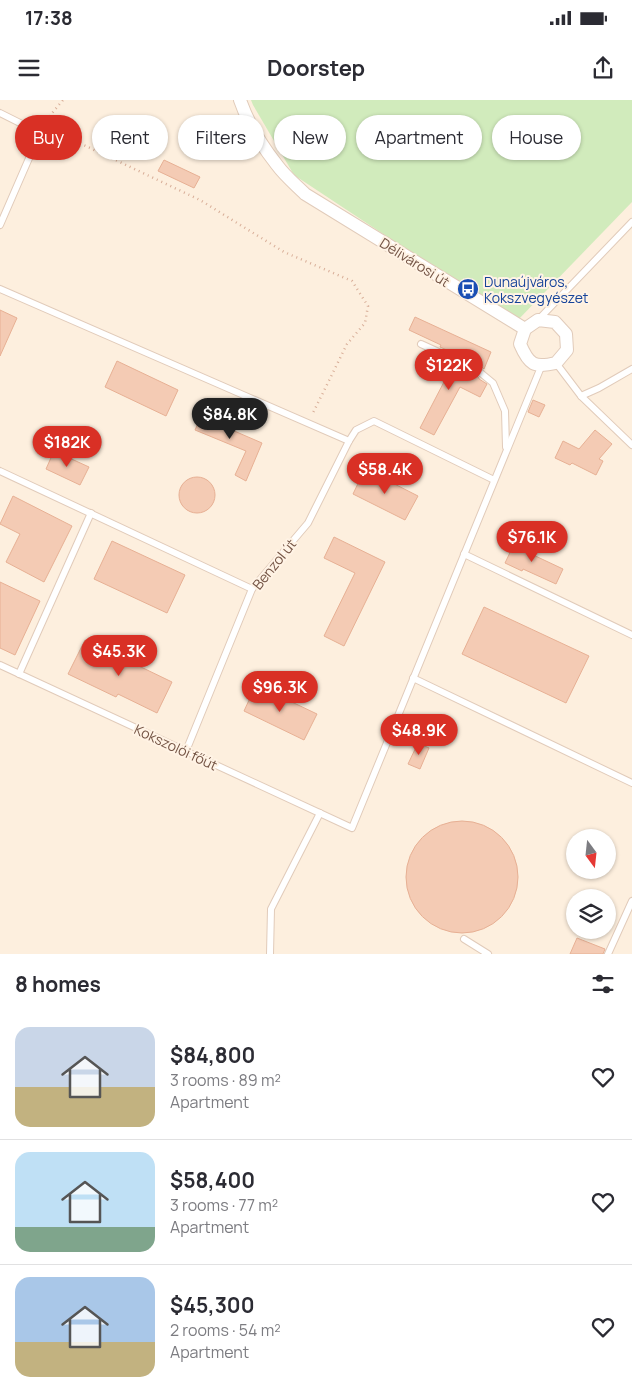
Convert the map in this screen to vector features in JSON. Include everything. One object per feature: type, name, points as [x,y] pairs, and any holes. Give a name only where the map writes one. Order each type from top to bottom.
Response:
[{"type":"street","name":"Délivárosi út","points":[[240,100],[259,137],[278,167],[305,194],[525,329]]},
{"type":"street","points":[[538,320],[555,322],[566,334],[567,350],[556,363],[541,366],[526,359],[520,344],[525,329],[538,320]]},
{"type":"lane","points":[[0,113],[15,120]]},
{"type":"lane","points":[[0,225],[28,160]]},
{"type":"lane","points":[[538,320],[632,222]]},
{"type":"lane","points":[[0,289],[349,441]]},
{"type":"lane","points":[[421,344],[476,369],[493,383],[504,411],[506,451]]},
{"type":"lane","points":[[556,363],[581,396],[632,445]]},
{"type":"lane","points":[[541,366],[413,678],[632,783]]},
{"type":"lane","points":[[581,396],[632,369]]},
{"type":"lane","name":"Benzol út","points":[[186,751],[252,588],[308,523],[356,430],[374,421],[494,480]]},
{"type":"lane","points":[[0,470],[252,588]]},
{"type":"lane","points":[[19,674],[91,513]]},
{"type":"lane","points":[[464,554],[632,636]]},
{"type":"lane","name":"Kokszolói főút","points":[[0,665],[352,828],[413,678]]},
{"type":"lane","points":[[270,954],[271,909],[320,813]]},
{"type":"lane","points":[[608,954],[632,901]]},
{"type":"lane","points":[[464,939],[488,954]]},
{"type":"path","points":[[50,115],[63,100]]},
{"type":"path","points":[[82,144],[200,200],[284,252],[352,281],[368,306],[365,323],[346,344],[308,423]]},
{"type":"green space","points":[[251,100],[632,100],[632,202],[516,322],[294,175],[285,160],[346,160],[346,115],[274,115],[274,141],[264,124],[264,115],[259,115]]},
{"type":"building","points":[[164,160],[200,177],[194,188],[158,171]]},
{"type":"building","points":[[0,310],[17,318],[0,356]]},
{"type":"building","points":[[415,317],[491,352],[484,369],[478,364],[440,347],[441,345],[409,330]]},
{"type":"building","points":[[435,356],[473,373],[487,384],[480,397],[460,387],[434,435],[420,428],[445,380],[427,371]]},
{"type":"building","points":[[117,361],[178,390],[166,416],[105,387]]},
{"type":"building","points":[[533,400],[545,405],[539,417],[528,412]]},
{"type":"building","points":[[206,406],[223,414],[218,424],[262,443],[246,481],[235,475],[246,451],[195,430]]},
{"type":"building","points":[[595,430],[612,444],[599,459],[603,461],[596,475],[572,463],[570,465],[555,458],[563,441],[579,449]]},
{"type":"building","points":[[54,451],[89,467],[80,485],[46,469]]},
{"type":"building","points":[[365,469],[418,496],[405,520],[353,494]]},
{"type":"building","points":[[197,477],[204,478],[210,482],[214,488],[214,502],[210,508],[204,512],[197,513],[190,512],[184,508],[180,502],[179,495],[180,488],[184,482],[190,478]]},
{"type":"building","points":[[13,496],[72,526],[44,582],[6,562],[20,534],[0,524]]},
{"type":"building","points":[[334,537],[385,562],[344,646],[324,636],[355,573],[324,558]]},
{"type":"building","points":[[516,540],[532,547],[529,553],[563,569],[556,584],[505,563]]},
{"type":"building","points":[[112,541],[185,575],[167,613],[94,579]]},
{"type":"building","points":[[0,582],[40,601],[15,655],[0,648]]},
{"type":"building","points":[[484,607],[589,656],[566,703],[462,654]]},
{"type":"building","points":[[85,640],[172,682],[157,713],[118,694],[116,697],[68,674]]},
{"type":"building","points":[[256,685],[317,714],[304,740],[244,711]]},
{"type":"building","points":[[418,743],[429,748],[420,769],[408,764]]},
{"type":"building","points":[[462,821],[484,825],[502,837],[514,855],[518,877],[514,899],[502,917],[484,929],[462,933],[440,929],[422,917],[410,899],[406,877],[410,855],[422,837],[440,825]]},
{"type":"building","points":[[577,939],[605,949],[603,954],[570,954]]},
{"type":"place","name":"Dunaújváros, Kokszvegyészet","points":[[468,289]]}]
